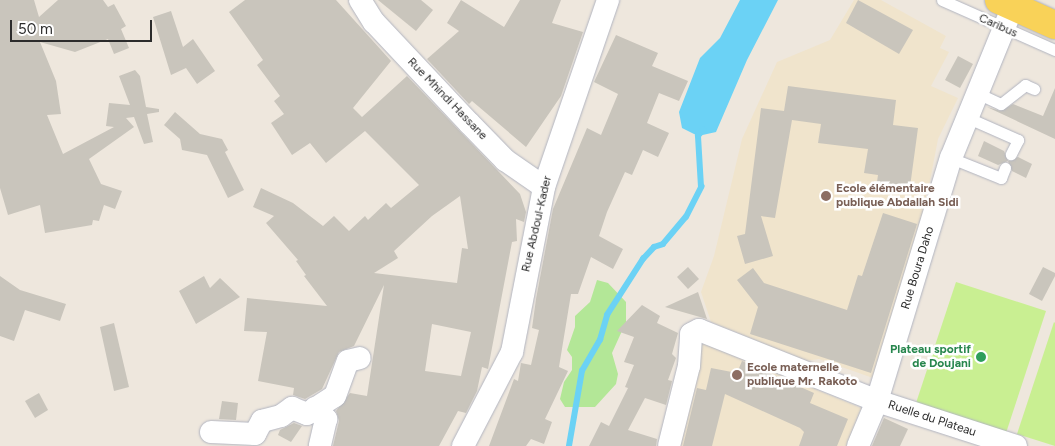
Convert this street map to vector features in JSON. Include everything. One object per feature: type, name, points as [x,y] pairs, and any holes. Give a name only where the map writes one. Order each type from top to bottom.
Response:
[{"type":"main road","points":[[1005,12],[1055,24]]},
{"type":"street","name":"Rue Mhindi Hassane","points":[[360,0],[374,22],[469,123],[506,160],[544,188]]},
{"type":"street","name":"Rue Abdoul-Kader","points":[[463,446],[512,352],[544,188],[608,0]]},
{"type":"street","name":"Rue Boura Daho","points":[[858,446],[877,401],[951,158],[966,117],[977,94],[1005,12]]},
{"type":"street","name":"Ruelle du Plateau","points":[[669,446],[689,366],[691,334],[699,330],[979,440],[1016,446]]},
{"type":"street","points":[[211,432],[255,434],[262,421],[281,416],[292,408],[307,414],[335,396],[348,361],[360,358]]},
{"type":"street","points":[[315,408],[326,419],[320,446]]},
{"type":"lane","name":"Caribus","points":[[942,0],[1005,12],[1055,50]]},
{"type":"lane","points":[[977,94],[1001,104],[1025,85],[1034,89]]},
{"type":"lane","points":[[966,117],[1018,140],[1011,154]]},
{"type":"lane","points":[[951,158],[1001,178],[1005,168]]},
{"type":"shaded area","name":"Ecole élémentaire publique Abdallah Sidi","points":[[854,0],[881,0],[946,36],[940,48],[949,52],[931,86],[958,98],[938,139],[920,233],[873,378],[819,359],[806,361],[711,322],[701,292],[714,256],[742,139],[777,62],[830,40]]},
{"type":"shaded area","name":"Ecole maternelle publique Mr. Rakoto","points":[[701,342],[861,408],[846,446],[676,446]]},
{"type":"green space","points":[[597,280],[608,283],[626,302],[626,322],[612,353],[618,374],[616,384],[595,407],[565,407],[560,399],[564,382],[572,370],[572,357],[567,350],[575,327],[575,316],[590,302]]},
{"type":"green space","name":"Plateau sportif de Doujani","points":[[956,282],[1046,311],[1006,433],[916,403]]},
{"type":"green space","points":[[1055,323],[1055,446],[1017,434]]},
{"type":"water","points":[[740,0],[778,0],[747,60],[716,132],[698,136],[682,128],[679,112],[700,58],[720,38]]},
{"type":"building","points":[[0,0],[34,0],[39,17],[58,0],[103,0],[108,7],[114,4],[126,26],[121,29],[129,48],[114,54],[108,39],[75,52],[40,42],[56,81],[61,114],[47,115],[63,154],[114,127],[106,126],[109,103],[130,105],[119,76],[135,70],[140,76],[146,107],[159,109],[159,112],[147,114],[153,142],[144,144],[134,117],[126,118],[134,127],[89,159],[101,184],[122,191],[115,209],[104,205],[99,221],[93,220],[92,225],[45,233],[40,205],[8,215],[0,188]]},
{"type":"building","points":[[245,0],[336,0],[391,61],[353,108],[362,117],[407,76],[520,194],[526,212],[524,222],[516,219],[517,241],[512,242],[488,369],[482,367],[477,391],[466,413],[458,411],[439,446],[333,446],[339,421],[336,411],[350,393],[367,396],[384,285],[354,346],[339,352],[322,389],[305,399],[293,395],[294,388],[258,381],[267,332],[244,331],[247,298],[327,306],[304,276],[306,275],[296,261],[298,260],[266,223],[274,216],[253,207],[261,188],[293,203],[323,226],[334,216],[349,231],[365,216],[368,220],[386,203],[391,208],[419,185],[365,131],[326,163],[310,143],[292,155],[271,123],[284,114],[274,101],[280,96],[257,65],[263,60],[229,12]],"holes":[[[460,196],[468,249],[462,248],[457,283],[374,273],[398,258],[394,251],[432,216]],[[432,324],[471,332],[461,376],[425,371]]]},
{"type":"building","points":[[378,0],[421,0],[433,10],[416,31]]},
{"type":"building","points":[[461,0],[504,27],[520,0],[561,0],[552,23],[583,32],[561,96],[526,147],[472,101],[469,104],[427,59],[459,31],[447,23]]},
{"type":"building","points":[[858,0],[913,30],[899,54],[846,23]]},
{"type":"building","points":[[171,11],[183,47],[193,39],[215,71],[197,84],[186,68],[171,75],[153,17]]},
{"type":"building","points":[[616,35],[658,53],[652,66],[688,81],[679,101],[659,93],[647,123],[669,133],[658,157],[643,150],[632,175],[625,172],[607,212],[599,236],[623,249],[613,269],[591,257],[578,294],[571,294],[559,367],[568,371],[545,419],[552,422],[544,444],[531,439],[526,446],[489,446],[514,379],[518,381],[521,363],[531,365],[539,330],[532,328],[536,299],[553,209],[587,128],[601,135],[618,94],[594,82]]},
{"type":"building","points":[[958,56],[973,64],[960,88],[945,80]]},
{"type":"building","points":[[788,86],[896,100],[893,125],[918,128],[910,187],[877,182],[878,175],[864,173],[868,149],[818,143],[821,124],[792,120],[775,218],[761,216],[773,256],[745,264],[737,236],[745,234],[761,108],[784,111]]},
{"type":"building","points":[[1055,88],[1055,139],[987,107],[1001,111],[1013,104],[1043,116]]},
{"type":"building","points":[[175,112],[200,134],[222,139],[228,150],[225,152],[244,190],[228,198],[207,155],[182,150],[180,139],[164,125]]},
{"type":"building","points":[[984,141],[1004,151],[1008,161],[998,165],[978,156]]},
{"type":"building","points":[[1018,157],[1032,164],[1026,178],[1012,171],[1008,161]]},
{"type":"building","points":[[883,213],[917,224],[871,373],[750,334],[758,307],[737,280],[753,268],[764,283],[847,310],[858,275],[862,276]]},
{"type":"building","points":[[688,267],[699,279],[688,289],[677,277]]},
{"type":"building","points":[[1043,267],[1055,273],[1055,276],[1042,301],[1029,294]]},
{"type":"building","points":[[0,276],[20,290],[66,304],[60,321],[25,310],[14,341],[0,336]]},
{"type":"building","points":[[204,276],[210,288],[220,278],[240,297],[196,324],[179,291]]},
{"type":"building","points":[[698,292],[707,319],[665,307]]},
{"type":"building","points":[[642,305],[660,316],[657,323],[678,333],[672,354],[676,358],[668,380],[672,381],[666,405],[645,398],[628,430],[657,439],[656,446],[589,446],[601,422],[609,426],[628,388],[625,387],[634,365],[624,362],[634,337],[617,331]]},
{"type":"building","points":[[114,323],[129,387],[114,391],[100,327]]},
{"type":"building","points":[[742,361],[814,393],[810,403],[848,419],[837,446],[799,446],[804,432],[800,428],[725,394],[712,446],[683,446],[697,388],[706,390],[711,368],[737,373]]},
{"type":"building","points":[[39,393],[48,410],[35,418],[25,401]]},
{"type":"building","points":[[222,401],[238,403],[236,420],[219,419]]},
{"type":"building","points":[[884,418],[908,429],[900,446],[872,446]]},
{"type":"building","points":[[294,423],[302,426],[291,442],[278,435],[280,430]]},
{"type":"waterway","points":[[569,446],[582,371],[600,340],[607,315],[643,259],[654,247],[663,244],[686,217],[701,187],[698,136],[703,130]]},
{"type":"place","name":"Ecole élémentaire publique Abdallah Sidi","points":[[826,196]]},
{"type":"place","name":"Plateau sportif de Doujani","points":[[981,357]]},
{"type":"place","name":"Ecole maternelle publique Mr. Rakoto","points":[[737,375]]}]
